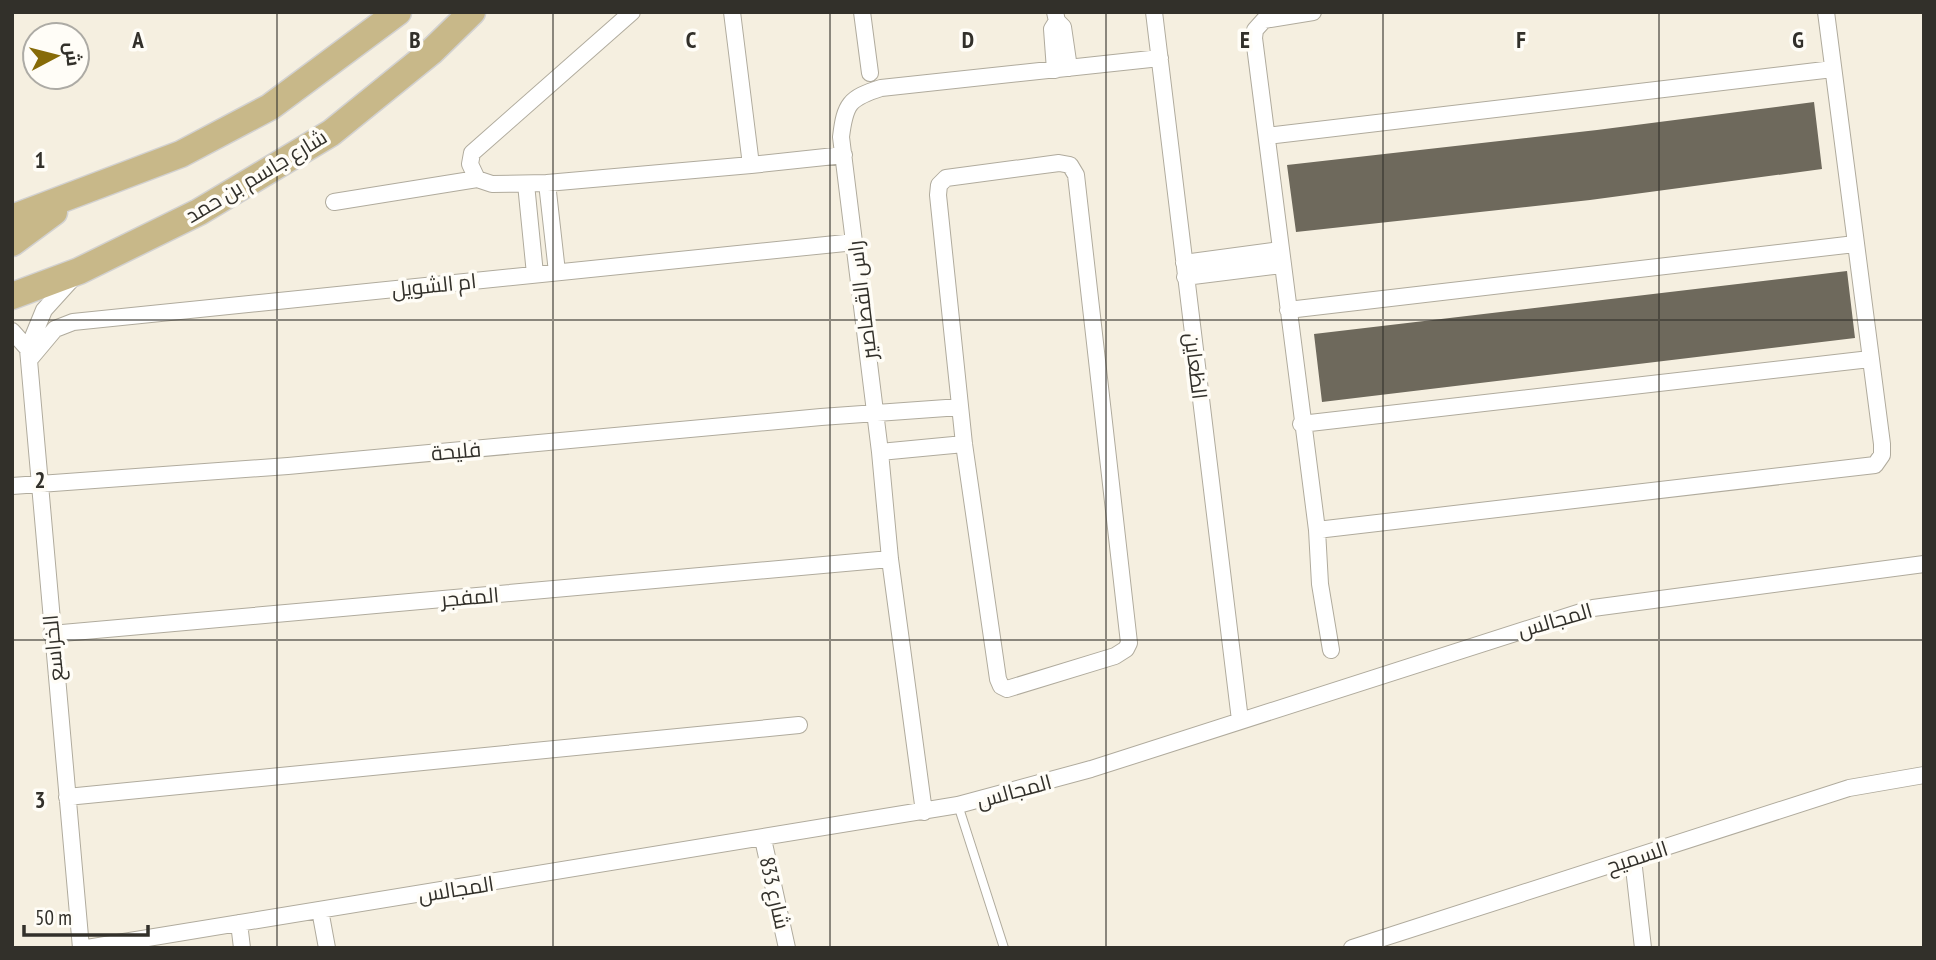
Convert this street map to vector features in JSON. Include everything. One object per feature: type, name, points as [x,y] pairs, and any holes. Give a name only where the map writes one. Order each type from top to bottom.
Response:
[{"type":"main road","points":[[12,218],[75,197],[181,154],[270,107],[397,12]]},
{"type":"main road","name":"شارع جاسم بن حمد","points":[[12,296],[79,271],[199,212],[331,133],[431,52],[472,12]]},
{"type":"main road","points":[[12,243],[75,197]]},
{"type":"street","points":[[477,179],[470,164],[472,153],[632,12]]},
{"type":"street","points":[[732,12],[751,165]]},
{"type":"street","points":[[862,12],[870,73]]},
{"type":"street","name":"الظعاين","points":[[1154,12],[1240,720]]},
{"type":"street","points":[[1313,12],[1270,18],[1259,24],[1255,30],[1301,424],[1317,530],[1320,584],[1331,650]]},
{"type":"street","points":[[1317,530],[1875,465],[1882,455],[1882,444],[1826,12]]},
{"type":"street","points":[[1056,17],[1063,27],[1062,69]]},
{"type":"street","name":"راس القصاصير","points":[[924,811],[890,559],[880,452],[841,137],[844,117],[848,105],[858,95],[881,88],[1160,58]]},
{"type":"street","points":[[1267,136],[1833,69]]},
{"type":"street","points":[[334,202],[477,179],[492,184],[547,183],[844,156]]},
{"type":"street","points":[[1059,163],[1070,165],[1076,175],[1129,636],[1129,643],[1121,653],[1012,688],[1001,686],[960,407],[939,185],[946,178],[1059,163]]},
{"type":"street","points":[[547,183],[557,272]]},
{"type":"street","points":[[526,184],[535,274]]},
{"type":"street","name":"ام الشويل","points":[[28,354],[55,329],[73,323],[855,242]]},
{"type":"street","points":[[1288,310],[1855,244]]},
{"type":"street","points":[[1184,270],[1281,258]]},
{"type":"street","name":"الخراسع","points":[[79,271],[44,310],[28,354],[37,484],[80,948]]},
{"type":"street","points":[[12,331],[28,354]]},
{"type":"street","points":[[1301,424],[1870,359]]},
{"type":"street","name":"فليحة","points":[[12,486],[288,466],[821,416],[875,415],[960,407]]},
{"type":"street","points":[[880,452],[964,444]]},
{"type":"street","name":"المفجر","points":[[51,634],[890,559]]},
{"type":"street","name":"المجالس","points":[[87,948],[958,805],[1079,773],[1593,608],[1924,564]]},
{"type":"street","points":[[67,797],[799,725]]},
{"type":"street","name":"السميح","points":[[1352,948],[1849,788],[1924,775]]},
{"type":"street","name":"شارع 833","points":[[763,839],[787,948]]},
{"type":"street","points":[[1633,859],[1643,948]]},
{"type":"street","points":[[320,910],[327,948]]},
{"type":"street","points":[[239,923],[242,948]]},
{"type":"lane","points":[[958,805],[1004,948]]},
{"type":"building","points":[[1814,102],[1822,169],[1590,200],[1296,232],[1287,165]]},
{"type":"building","points":[[1847,271],[1855,338],[1322,402],[1314,334]]}]
